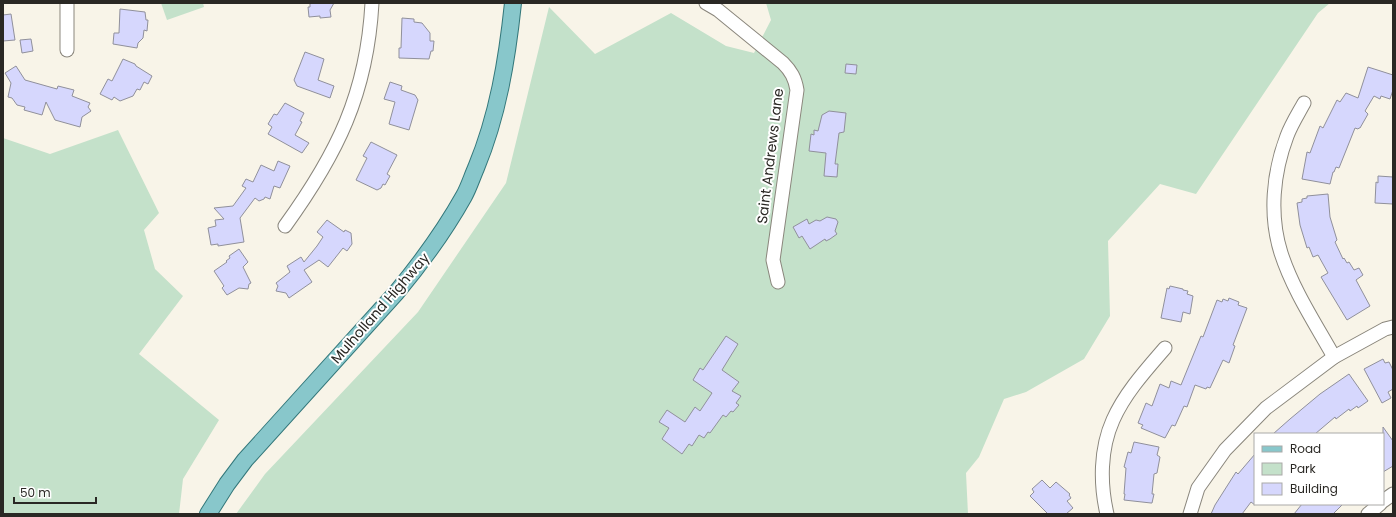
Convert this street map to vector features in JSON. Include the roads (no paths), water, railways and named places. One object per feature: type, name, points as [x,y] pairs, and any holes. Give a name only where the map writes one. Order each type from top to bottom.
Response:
[{"type":"main road","name":"Mulholland Highway","points":[[208,514],[227,484],[245,460],[396,293],[418,266],[465,195],[485,148],[496,110],[505,69],[513,3]]},
{"type":"street","points":[[67,3],[67,50]]},
{"type":"street","points":[[285,226],[320,175],[337,145],[352,110],[361,80],[367,50],[371,25],[372,3]]},
{"type":"street","name":"Saint Andrews Lane","points":[[706,3],[718,10],[783,63],[790,70],[795,79],[797,90],[773,260],[778,282]]},
{"type":"street","points":[[1304,103],[1287,135],[1280,159],[1275,181],[1274,218],[1281,253],[1297,291],[1334,357]]},
{"type":"street","points":[[1190,514],[1198,488],[1224,450],[1266,408],[1334,357],[1385,329],[1393,327]]},
{"type":"street","points":[[1107,514],[1103,498],[1102,454],[1113,420],[1136,382],[1165,348]]},
{"type":"street","points":[[1384,500],[1393,494]]},
{"type":"street","points":[[1368,514],[1379,505]]}]
